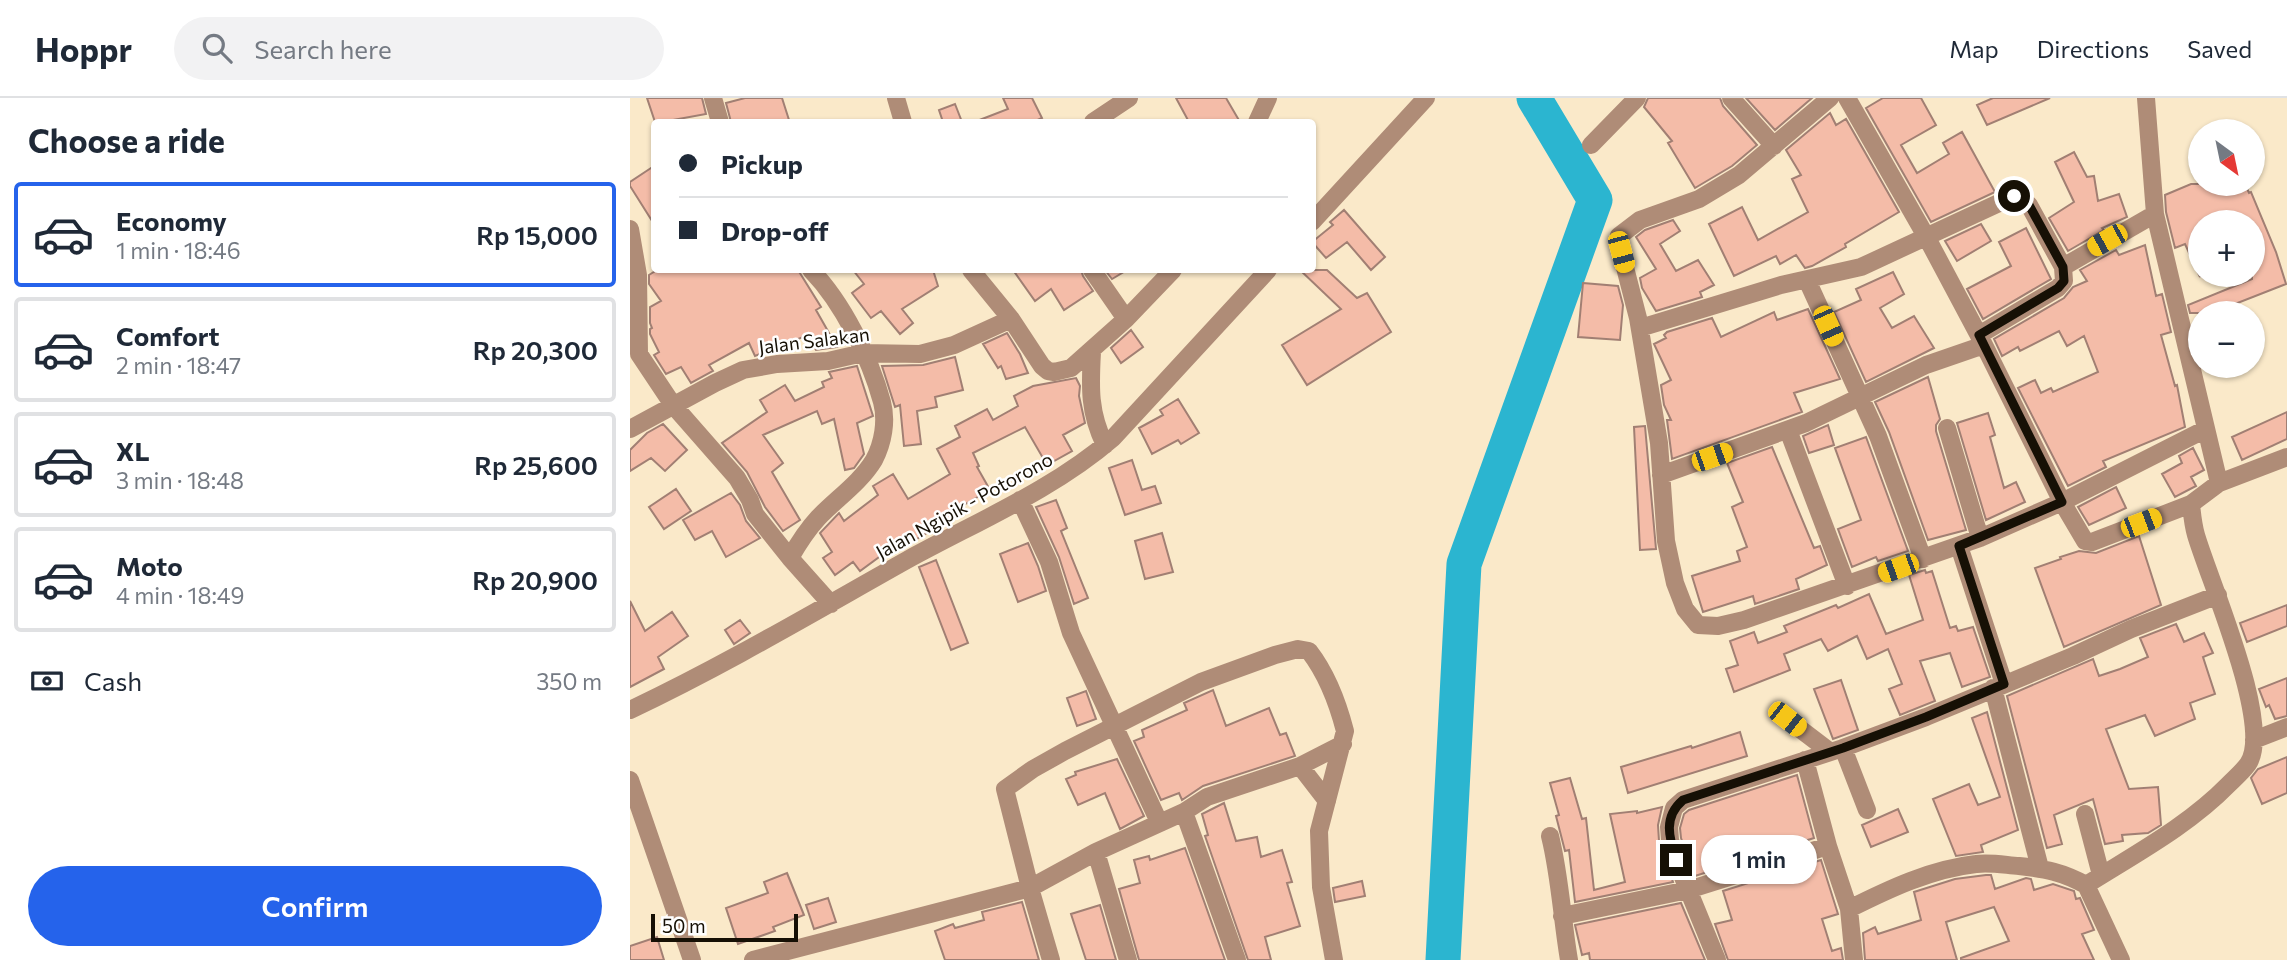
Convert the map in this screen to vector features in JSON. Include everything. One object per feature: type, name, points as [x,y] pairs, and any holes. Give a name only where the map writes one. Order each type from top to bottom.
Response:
[{"type":"street","points":[[713,98],[718,119]]},
{"type":"street","points":[[896,98],[902,119]]},
{"type":"street","points":[[1098,119],[1129,98]]},
{"type":"street","points":[[1258,119],[1268,98]]},
{"type":"street","points":[[1316,218],[1426,98]]},
{"type":"street","points":[[1591,145],[1637,98]]},
{"type":"street","points":[[1731,98],[1774,146]]},
{"type":"street","points":[[1830,98],[1739,175],[1699,199],[1640,220],[1619,236],[1640,327],[1659,443],[1666,541],[1675,583],[1685,609],[1698,625],[1718,626],[1744,620],[1980,538],[2062,502],[2206,429]]},
{"type":"street","points":[[1847,98],[1927,238],[2062,502],[2085,541],[2092,542],[2191,504],[2218,483],[2287,457]]},
{"type":"street","points":[[2146,98],[2155,214],[2218,483]]},
{"type":"street","points":[[1640,327],[1716,303],[1861,267],[2014,196],[2029,205],[2063,267],[2064,281],[2058,288],[1981,340],[1788,430],[1661,475]]},
{"type":"street","points":[[2063,267],[2155,214]]},
{"type":"street","points":[[630,229],[638,275],[639,354],[673,405],[737,478],[755,514],[831,604]]},
{"type":"street","points":[[790,558],[804,533],[857,482],[873,461],[884,428],[882,404],[856,335],[813,273]]},
{"type":"street","points":[[973,273],[1048,371],[1071,369],[1126,319],[1170,273]]},
{"type":"street","points":[[1094,273],[1126,319]]},
{"type":"street","name":"Jalan Ngipik - Potorono","points":[[630,710],[831,604],[1020,500],[1090,457],[1105,445],[1265,273]]},
{"type":"street","points":[[1807,280],[1878,436],[1923,559]]},
{"type":"street","name":"Jalan Salakan","points":[[630,429],[743,370],[778,364],[828,361],[863,353],[920,354],[954,345],[1011,319]]},
{"type":"street","points":[[1091,352],[1090,390],[1095,426],[1105,445]]},
{"type":"street","points":[[1947,428],[1980,538]]},
{"type":"street","points":[[1788,430],[1846,586]]},
{"type":"street","points":[[1020,500],[1049,562],[1071,632],[1160,822]]},
{"type":"street","points":[[1849,909],[1894,887],[1942,870],[1978,863],[2040,868],[2093,880],[2161,838],[2218,795],[2248,764],[2254,740],[2250,705],[2218,595],[2195,534],[2191,504]]},
{"type":"street","points":[[1959,546],[1998,686],[2040,868]]},
{"type":"street","points":[[1717,960],[1670,840],[1669,827],[1674,808],[1683,800],[1926,717],[2218,595]]},
{"type":"street","points":[[1051,960],[1005,789],[1033,769],[1201,682],[1298,649],[1309,651],[1317,661],[1345,731],[1319,831],[1321,887],[1334,960]]},
{"type":"street","points":[[1787,719],[1836,749],[1867,810]]},
{"type":"street","points":[[2254,740],[2287,727]]},
{"type":"street","points":[[754,960],[1030,888],[1207,797],[1300,766],[1343,744]]},
{"type":"street","points":[[1805,760],[1828,846],[1849,909],[1854,960]]},
{"type":"street","points":[[1300,766],[1327,801]]},
{"type":"street","points":[[630,780],[692,960]]},
{"type":"street","points":[[1184,811],[1237,960]]},
{"type":"street","points":[[2085,814],[2093,880],[2121,960]]},
{"type":"street","points":[[1550,836],[1557,863],[1569,960]]},
{"type":"street","points":[[1562,916],[1688,890],[1828,846]]},
{"type":"street","points":[[1096,852],[1128,960]]},
{"type":"building","points":[[647,98],[702,98],[706,114],[678,119],[654,119]]},
{"type":"building","points":[[745,98],[782,98],[789,119],[730,119],[726,103]]},
{"type":"building","points":[[1003,98],[1032,98],[1042,118],[982,119],[1008,109]]},
{"type":"building","points":[[1176,98],[1226,98],[1238,119],[1187,119]]},
{"type":"building","points":[[1648,98],[1720,98],[1723,106],[1757,145],[1732,166],[1695,188],[1668,143],[1672,141],[1644,107]]},
{"type":"building","points":[[1746,98],[1812,98],[1775,130]]},
{"type":"building","points":[[1883,98],[1921,98],[1936,125],[1901,145],[1917,173],[1949,154],[1943,143],[1962,132],[1995,192],[1931,222],[1866,108]]},
{"type":"building","points":[[1993,98],[2050,98],[1987,125],[1977,105]]},
{"type":"building","points":[[955,104],[961,119],[942,119],[939,110]]},
{"type":"building","points":[[1830,113],[1836,125],[1846,119],[1899,212],[1812,266],[1805,268],[1796,255],[1780,264],[1776,256],[1734,276],[1709,224],[1742,207],[1758,240],[1808,212],[1792,179],[1801,175],[1786,150]]},
{"type":"building","points":[[2074,152],[2087,177],[2094,176],[2098,201],[2119,194],[2127,217],[2102,228],[2104,230],[2068,251],[2049,218],[2074,202],[2055,162]]},
{"type":"building","points":[[651,168],[651,219],[630,186],[630,182]]},
{"type":"building","points":[[2188,185],[2188,196],[2253,196],[2258,210],[2188,210],[2188,251],[2185,244],[2175,248],[2166,212],[2165,195]]},
{"type":"building","points":[[1344,210],[1385,257],[1371,270],[1347,242],[1326,258],[1316,247],[1316,239],[1333,225],[1330,222]]},
{"type":"building","points":[[1673,220],[1680,231],[1660,244],[1676,271],[1698,260],[1714,285],[1700,292],[1702,297],[1656,311],[1642,288],[1640,278],[1656,269],[1636,237],[1645,230]]},
{"type":"building","points":[[1981,224],[1991,241],[1957,261],[1945,241]]},
{"type":"building","points":[[2265,226],[2286,284],[2243,301],[2198,301],[2232,287],[2265,287]]},
{"type":"building","points":[[2026,228],[2051,279],[1983,319],[1967,289],[2011,266],[1999,242]]},
{"type":"building","points":[[2145,245],[2156,296],[2162,294],[2171,332],[2161,335],[2175,386],[2177,385],[2185,427],[2103,461],[2106,467],[2068,486],[2018,388],[2035,380],[2041,393],[2051,388],[2053,392],[2098,372],[2084,336],[2067,346],[2059,331],[2020,351],[2018,347],[2002,356],[1994,339],[2064,298],[2073,287],[2087,281],[2080,270],[2116,250],[2119,255]]},
{"type":"building","points":[[1327,270],[1357,298],[1367,293],[1391,332],[1307,385],[1282,345],[1341,309],[1303,273]]},
{"type":"building","points":[[1893,272],[1904,294],[1880,308],[1892,328],[1914,316],[1934,348],[1866,382],[1834,312],[1861,300],[1856,289]]},
{"type":"building","points":[[800,273],[821,307],[816,310],[837,347],[816,350],[808,335],[755,356],[749,343],[709,365],[713,371],[691,383],[681,367],[666,374],[654,355],[659,352],[650,334],[650,307],[661,301],[649,284],[649,275]]},
{"type":"building","points":[[855,273],[934,273],[938,286],[902,309],[913,323],[900,334],[881,311],[871,318],[852,293],[864,284]]},
{"type":"building","points":[[1015,273],[1082,273],[1093,291],[1064,310],[1051,289],[1035,301]]},
{"type":"building","points":[[1107,273],[1122,273],[1112,279]]},
{"type":"building","points":[[1583,283],[1618,286],[1623,305],[1620,340],[1578,337]]},
{"type":"building","points":[[1808,309],[1840,379],[1794,393],[1802,412],[1672,459],[1667,420],[1671,420],[1664,405],[1661,385],[1671,380],[1654,344],[1666,338],[1664,335],[1667,332],[1712,318],[1721,337],[1774,312],[1777,320]]},
{"type":"building","points":[[1131,330],[1143,347],[1121,363],[1111,348]]},
{"type":"building","points":[[1007,333],[1028,373],[1006,379],[1001,366],[998,368],[983,344]]},
{"type":"building","points":[[955,357],[963,390],[935,397],[937,407],[917,411],[921,444],[904,446],[900,405],[895,407],[882,366],[923,365]]},
{"type":"building","points":[[857,366],[873,416],[857,423],[864,454],[854,468],[845,470],[834,419],[822,424],[817,411],[763,435],[783,463],[772,472],[800,520],[783,531],[765,507],[747,472],[722,443],[767,412],[760,400],[785,385],[795,401],[824,387],[822,382],[832,378],[829,372]]},
{"type":"building","points":[[1928,377],[1940,419],[1936,431],[1966,530],[1928,540],[1889,432],[1875,402]]},
{"type":"building","points":[[1076,378],[1080,386],[1079,396],[1085,423],[1063,435],[1072,451],[1047,465],[1025,427],[973,453],[979,466],[977,467],[990,490],[962,506],[965,510],[910,543],[909,541],[887,554],[886,552],[860,571],[853,562],[835,575],[823,558],[832,552],[820,533],[839,513],[844,521],[878,495],[873,486],[893,474],[908,499],[950,474],[937,449],[960,437],[955,426],[987,409],[993,420],[1018,406],[1014,396],[1033,386]]},
{"type":"building","points":[[1178,399],[1199,433],[1181,444],[1178,440],[1152,454],[1139,428],[1163,415],[1160,410]]},
{"type":"building","points":[[2287,412],[2287,439],[2242,460],[2232,437]]},
{"type":"building","points":[[1988,413],[1995,435],[1990,437],[2004,488],[2016,482],[2025,502],[1986,520],[1957,423]]},
{"type":"building","points":[[663,424],[687,450],[665,471],[651,458],[630,471],[630,450],[647,433]]},
{"type":"building","points":[[1828,425],[1834,445],[1809,453],[1803,436]]},
{"type":"building","points":[[1645,426],[1656,549],[1640,550],[1634,427]]},
{"type":"building","points":[[1866,437],[1908,551],[1878,561],[1876,557],[1852,567],[1838,529],[1861,520],[1835,448]]},
{"type":"building","points":[[1772,447],[1814,548],[1820,546],[1827,565],[1796,579],[1799,589],[1755,604],[1753,596],[1703,612],[1692,576],[1740,561],[1737,551],[1747,547],[1732,507],[1743,502],[1727,463]]},
{"type":"building","points":[[2193,448],[2204,470],[2191,477],[2196,486],[2175,497],[2162,474],[2182,463],[2179,456]]},
{"type":"building","points":[[1132,460],[1142,490],[1155,486],[1161,503],[1125,515],[1109,468]]},
{"type":"building","points":[[2116,487],[2126,508],[2089,525],[2078,507]]},
{"type":"building","points":[[676,489],[691,511],[664,529],[649,507]]},
{"type":"building","points":[[731,493],[740,505],[746,521],[760,538],[726,557],[712,531],[695,540],[683,520]]},
{"type":"building","points":[[1056,500],[1067,528],[1061,531],[1088,598],[1074,604],[1059,557],[1036,507]]},
{"type":"building","points":[[1162,533],[1173,572],[1145,579],[1135,541]]},
{"type":"building","points":[[2139,536],[2161,605],[2064,647],[2035,568],[2079,551],[2096,553]]},
{"type":"building","points":[[1028,543],[1046,591],[1018,602],[1000,554]]},
{"type":"building","points":[[936,560],[968,643],[951,650],[919,567]]},
{"type":"building","points":[[1925,570],[1926,573],[1932,571],[1950,628],[1956,626],[1958,631],[1973,627],[1990,677],[1962,687],[1950,653],[1920,661],[1935,701],[1900,715],[1889,689],[1902,684],[1888,649],[1867,659],[1857,636],[1828,651],[1821,639],[1784,654],[1790,670],[1734,692],[1726,669],[1738,665],[1730,641],[1754,632],[1758,643],[1787,632],[1784,626],[1836,605],[1838,608],[1869,594],[1886,634],[1923,620],[1909,575]]},
{"type":"building","points":[[630,601],[645,631],[672,612],[688,636],[658,657],[664,669],[630,687]]},
{"type":"building","points":[[2287,605],[2287,626],[2247,642],[2240,623]]},
{"type":"building","points":[[740,620],[750,633],[734,644],[725,630]]},
{"type":"building","points":[[2176,624],[2184,642],[2204,633],[2213,653],[2203,657],[2215,694],[2190,703],[2195,719],[2155,736],[2145,715],[2106,729],[2129,789],[2158,787],[2161,825],[2148,833],[2122,835],[2123,841],[2105,844],[2093,799],[2054,815],[2062,844],[2047,848],[2007,696],[2093,659],[2099,676],[2120,669],[2148,657],[2140,638]]},
{"type":"building","points":[[2287,678],[2287,716],[2275,719],[2269,705],[2266,707],[2259,689]]},
{"type":"building","points":[[1841,680],[1858,730],[1833,739],[1814,689]]},
{"type":"building","points":[[1213,690],[1226,726],[1269,708],[1280,735],[1286,733],[1295,756],[1203,786],[1182,800],[1179,793],[1161,800],[1134,741],[1144,737],[1142,730],[1187,710],[1184,703]]},
{"type":"building","points":[[1086,691],[1096,719],[1077,726],[1067,698]]},
{"type":"building","points":[[1987,712],[2018,830],[1981,845],[1983,852],[1956,856],[1933,799],[1969,784],[1978,805],[2000,797],[1972,718]]},
{"type":"building","points":[[1740,732],[1747,756],[1628,793],[1621,767]]},
{"type":"building","points":[[2287,757],[2287,793],[2262,804],[2251,778],[2258,769]]},
{"type":"building","points":[[1117,759],[1144,816],[1120,829],[1105,793],[1078,805],[1066,779],[1076,775],[1075,772]]},
{"type":"building","points":[[1797,775],[1814,838],[1695,876],[1681,838],[1680,828],[1684,814],[1689,810]]},
{"type":"building","points":[[1570,778],[1582,819],[1586,818],[1594,890],[1625,882],[1610,814],[1637,813],[1662,807],[1658,825],[1659,841],[1673,882],[1575,902],[1569,850],[1565,851],[1550,783]]},
{"type":"building","points":[[1224,803],[1236,841],[1257,837],[1261,857],[1282,850],[1292,882],[1287,883],[1300,926],[1265,937],[1271,960],[1248,960],[1205,836],[1208,835],[1202,814]]},
{"type":"building","points":[[1898,809],[1908,832],[1871,847],[1862,825]]},
{"type":"building","points":[[1185,848],[1225,960],[1139,960],[1119,889],[1140,883],[1134,860],[1149,856],[1150,860]]},
{"type":"building","points":[[1821,860],[1838,914],[1822,919],[1832,951],[1841,948],[1843,960],[1728,960],[1715,924],[1732,920],[1723,891]]},
{"type":"building","points":[[787,873],[804,915],[773,927],[775,931],[738,944],[726,908],[768,893],[764,882]]},
{"type":"building","points":[[1991,875],[1995,889],[2026,878],[2031,879],[2034,890],[2053,884],[2074,891],[2076,899],[2080,898],[2094,930],[2082,934],[2094,960],[1961,960],[2009,941],[1994,907],[1946,922],[1957,960],[1865,960],[1863,933],[1875,927],[1878,934],[1921,920],[1914,892],[1955,879]]},
{"type":"building","points":[[1362,881],[1365,896],[1335,902],[1333,888]]},
{"type":"building","points":[[828,898],[836,922],[814,929],[806,905]]},
{"type":"building","points":[[1022,902],[1039,960],[945,960],[935,931],[953,924],[955,928],[984,920],[982,912]]},
{"type":"building","points":[[1681,903],[1705,960],[1590,960],[1589,953],[1582,955],[1575,925]]},
{"type":"building","points":[[1100,905],[1116,960],[1086,960],[1071,914]]},
{"type":"building","points":[[657,937],[664,960],[630,960],[630,946]]},
{"type":"waterway","points":[[1443,960],[1464,564],[1595,200],[1534,98]]},
{"type":"route","points":[[1676,860],[1669,827],[1674,808],[1683,800],[1843,748],[2004,684],[1959,546],[2062,502],[1979,335],[2058,288],[2064,281],[2063,267],[2029,205],[2014,196]]}]
